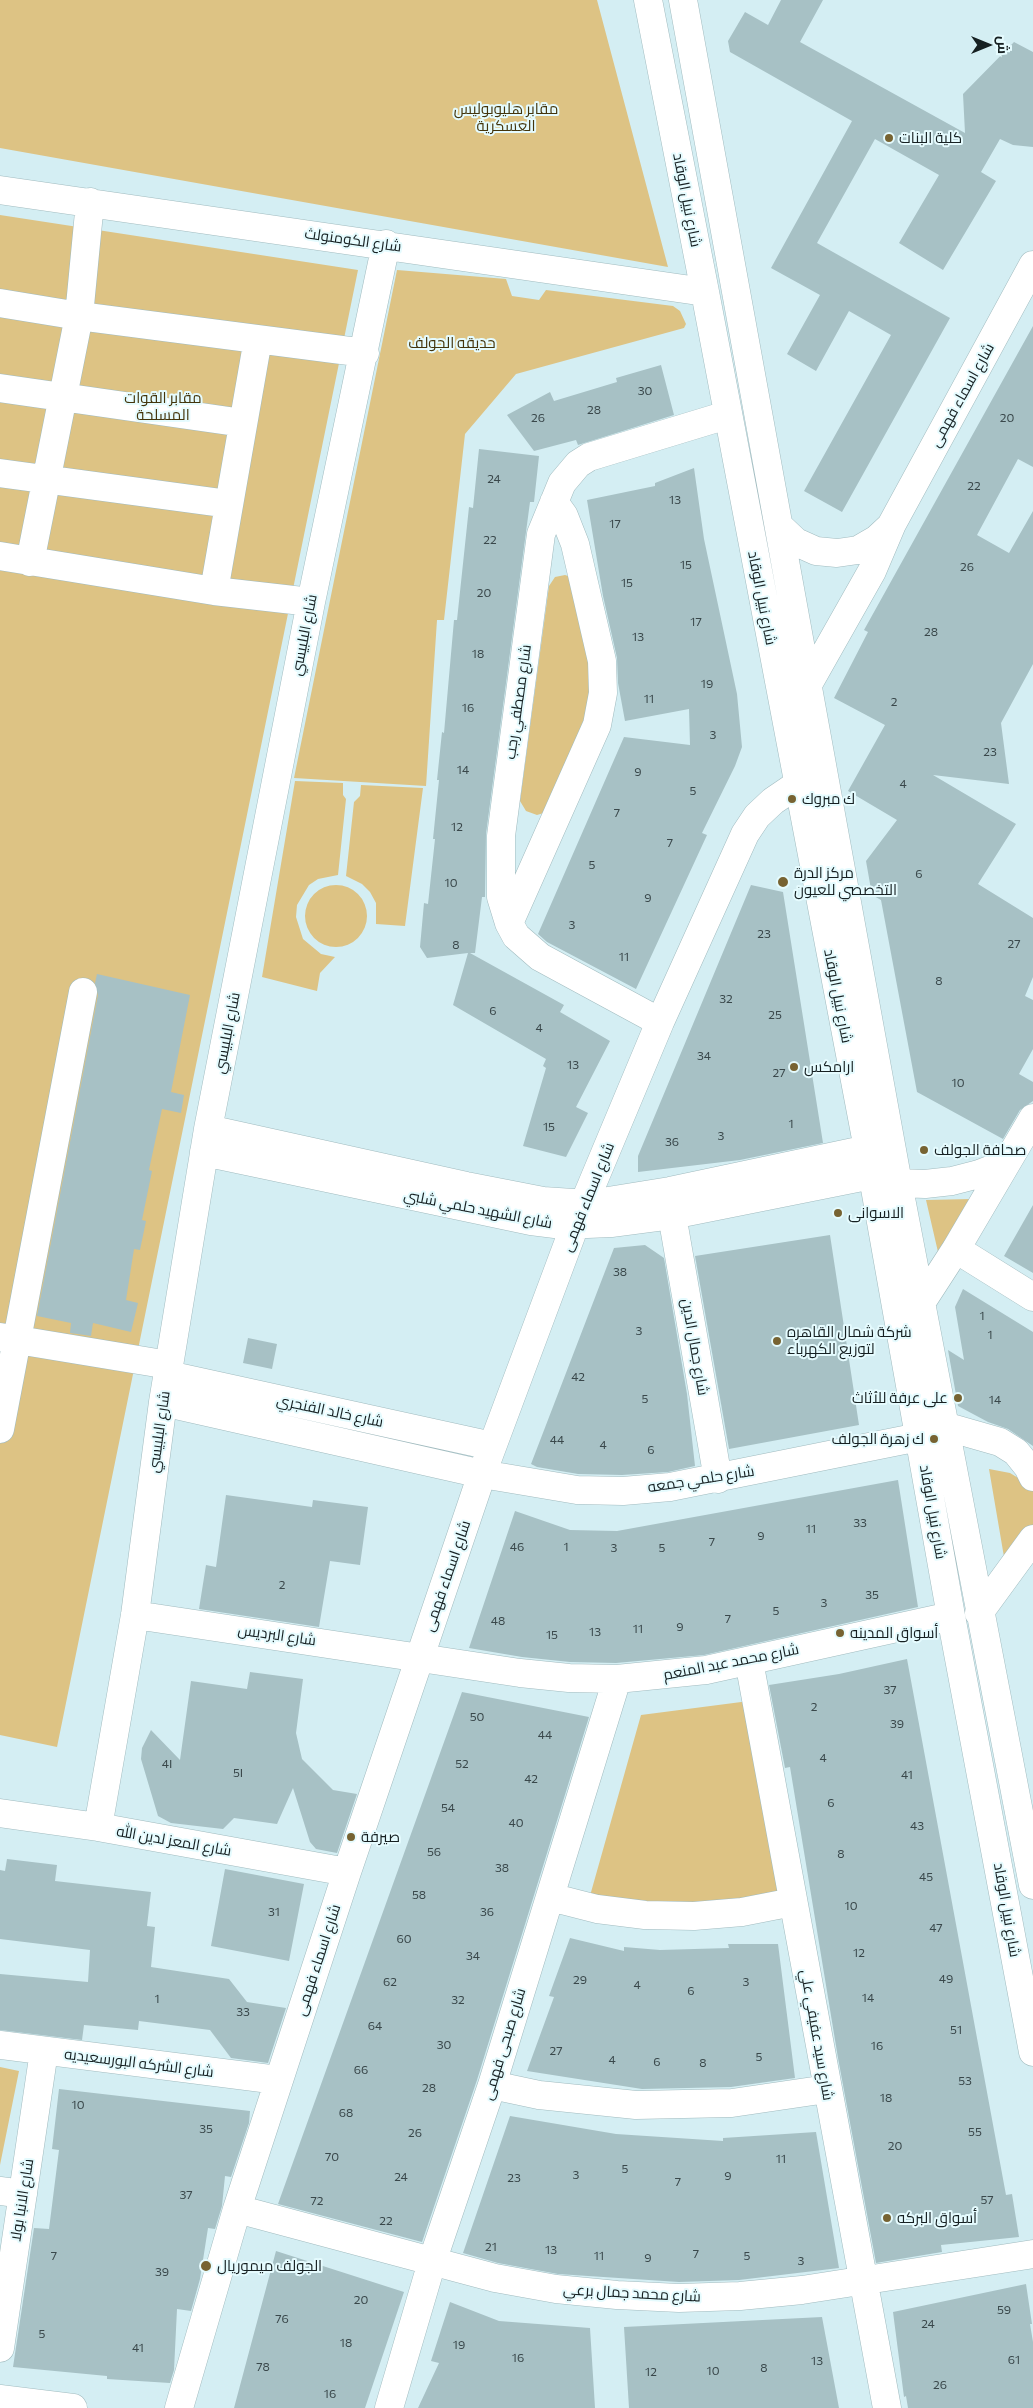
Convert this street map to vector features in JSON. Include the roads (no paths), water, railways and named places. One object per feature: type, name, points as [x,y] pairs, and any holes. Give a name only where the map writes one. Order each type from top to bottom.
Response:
[{"type":"street","name":"شارع نبيل الوقاد","points":[[648,0],[870,1162],[951,1616],[1033,2052]]},
{"type":"street","name":"شارع نبيل الوقاد","points":[[683,0],[898,1183],[979,1613],[1033,1885]]},
{"type":"street","name":"شارع الكومنولث","points":[[0,190],[386,244],[705,292]]},
{"type":"street","points":[[30,562],[79,316],[90,202]]},
{"type":"street","name":"شارع البلبيسي","points":[[98,1827],[135,1614],[163,1402],[206,1141],[311,602],[365,353],[386,244]]},
{"type":"street","name":"شارع اسماء فهمى","points":[[807,686],[872,571],[892,524],[1033,266]]},
{"type":"street","points":[[0,303],[79,316],[365,353]]},
{"type":"street","points":[[214,591],[258,339]]},
{"type":"street","points":[[0,388],[243,424]]},
{"type":"street","name":"شارع مصطفي رجب","points":[[660,1022],[540,958],[516,936],[508,923],[501,897],[501,836],[541,534],[568,474],[589,457],[727,415]]},
{"type":"street","points":[[0,473],[229,504]]},
{"type":"street","points":[[508,923],[597,725],[603,693],[602,661],[575,544],[564,516],[554,502]]},
{"type":"street","name":"شارع اسماء فهمى","points":[[780,528],[796,542],[816,551],[837,553],[858,550],[877,539],[892,524]]},
{"type":"street","points":[[0,556],[214,591],[311,602]]},
{"type":"street","name":"شارع اسماء فهمى","points":[[179,2408],[237,2210],[347,1872],[482,1474],[580,1214],[660,1022],[745,834],[757,816],[773,800],[798,784]]},
{"type":"street","points":[[501,836],[542,847]]},
{"type":"street","points":[[0,1429],[9,1339],[84,992]]},
{"type":"street","points":[[921,1303],[956,1249],[1033,1118]]},
{"type":"street","name":"شارع الشهيد حلمي شلبي","points":[[206,1141],[531,1221],[580,1214],[670,1191],[870,1162]]},
{"type":"street","name":"شارع الشهيد حلمي شلبي","points":[[580,1214],[672,1215],[870,1162]]},
{"type":"street","points":[[898,1183],[925,1184],[952,1181],[979,1174],[1005,1164]]},
{"type":"street","name":"شارع جمال الدين","points":[[672,1215],[718,1479]]},
{"type":"street","points":[[956,1249],[1033,1297]]},
{"type":"street","name":"شارع خالد الفنجري","points":[[9,1339],[168,1370],[492,1446]]},
{"type":"street","name":"شارع خالد الفنجري","points":[[163,1402],[482,1474]]},
{"type":"street","points":[[944,1426],[1000,1442],[1016,1452],[1033,1477]]},
{"type":"street","name":"شارع حلمي جمعه","points":[[482,1474],[530,1484],[576,1490],[623,1491],[718,1479],[919,1437]]},
{"type":"street","points":[[979,1613],[1033,1539]]},
{"type":"street","name":"شارع البرديس","points":[[135,1614],[420,1656]]},
{"type":"street","name":"شارع محمد عبد المنعم","points":[[420,1656],[530,1674],[569,1678],[617,1679],[697,1672],[951,1616]]},
{"type":"street","name":"شارع سيد عفيفي علي","points":[[749,1661],[887,2408]]},
{"type":"street","name":"شارع صبحى فهمى","points":[[389,2408],[432,2262],[492,2086],[617,1679]]},
{"type":"street","points":[[988,1805],[1016,1800]]},
{"type":"street","name":"شارع المعز لدين الله","points":[[0,1813],[98,1827],[347,1872]]},
{"type":"street","points":[[550,1897],[597,1909],[645,1915],[694,1916],[742,1912],[793,1902]]},
{"type":"street","name":"شارع الشركه البورسعيديه","points":[[0,2045],[278,2080]]},
{"type":"street","name":"شارع الانبا بولا","points":[[0,2348],[12,2192],[44,2051]]},
{"type":"street","points":[[492,2086],[549,2096],[636,2105],[732,2103],[827,2089]]},
{"type":"street","name":"شارع محمد جمال برعي","points":[[237,2210],[504,2280],[556,2289],[617,2295],[679,2298],[740,2296],[802,2290],[1033,2254]]},
{"type":"street","points":[[0,2399],[73,2408]]},
{"type":"place","name":"كلية البنات","points":[[889,138]]},
{"type":"place","name":"ك مبروك","points":[[792,799]]},
{"type":"place","name":"مركز الدرة التخصصي للعيون","points":[[783,882]]},
{"type":"place","name":"ارامكس","points":[[794,1067]]},
{"type":"place","name":"صحافة الجولف","points":[[924,1150]]},
{"type":"place","name":"الاسوانى","points":[[838,1213]]},
{"type":"place","name":"شركة شمال القاهره لتوزيع الكهرباء","points":[[777,1341]]},
{"type":"place","name":"على عرفة للأثاث","points":[[958,1398]]},
{"type":"place","name":"ك زهرة الجولف","points":[[934,1439]]},
{"type":"place","name":"أسواق المدينه","points":[[840,1633]]},
{"type":"place","name":"صيرفة","points":[[351,1837]]},
{"type":"place","name":"أسواق البركه","points":[[887,2218]]},
{"type":"place","name":"الجولف ميموريال","points":[[206,2266]]},
{"type":"park label","name":"مقابر هليوبوليس العسكرية","points":[[506,118]]},
{"type":"park label","name":"حديقه الجولف","points":[[452,343]]},
{"type":"park label","name":"مقابر القوات المسلحة","points":[[163,406]]}]
